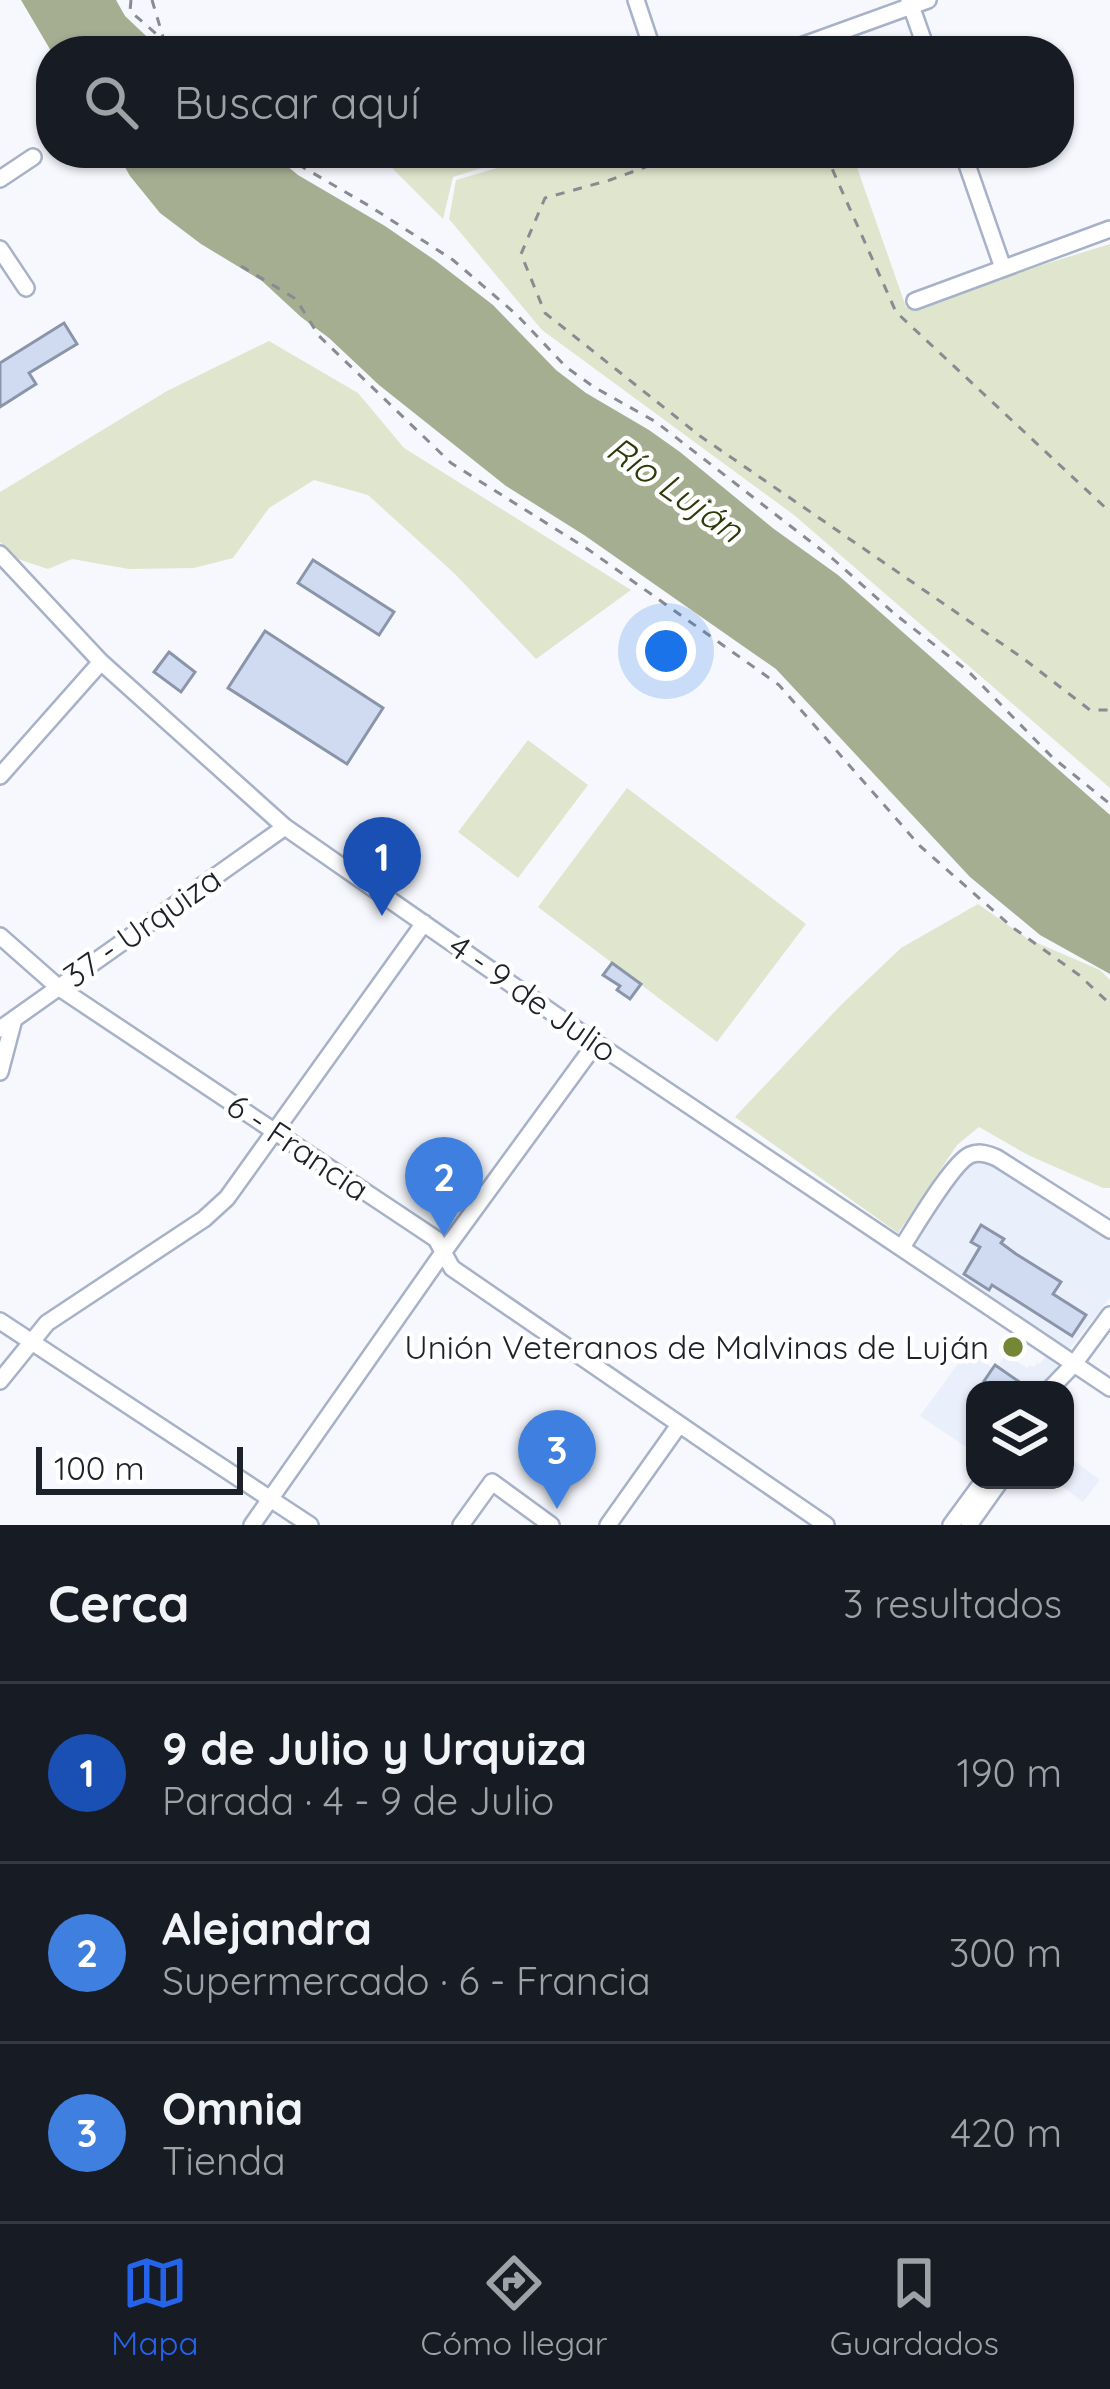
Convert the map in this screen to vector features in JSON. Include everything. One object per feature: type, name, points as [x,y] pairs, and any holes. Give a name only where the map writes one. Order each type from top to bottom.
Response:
[{"type":"street","points":[[636,0],[648,36]]},
{"type":"street","points":[[826,36],[928,0]]},
{"type":"street","points":[[910,3],[922,36]]},
{"type":"street","points":[[0,179],[33,157]]},
{"type":"street","points":[[968,168],[1004,268]]},
{"type":"street","points":[[915,301],[1110,229]]},
{"type":"street","points":[[0,249],[26,289]]},
{"type":"street","name":"4 - 9 de Julio","points":[[0,554],[101,662],[284,827],[1110,1388]]},
{"type":"street","points":[[0,776],[101,662]]},
{"type":"street","name":"37 - Urquiza","points":[[7,1024],[284,827]]},
{"type":"street","points":[[0,1381],[47,1322],[204,1219],[227,1198],[424,923]]},
{"type":"street","name":"6 - Francia","points":[[0,936],[58,987],[436,1239],[452,1268],[826,1525]]},
{"type":"street","points":[[0,1072],[7,1024]]},
{"type":"street","points":[[251,1525],[596,1042]]},
{"type":"street","points":[[902,1247],[955,1168],[972,1154],[982,1153],[1110,1230]]},
{"type":"street","points":[[1058,1381],[1110,1315]]},
{"type":"street","points":[[0,1321],[310,1525]]},
{"type":"street","points":[[1067,1381],[1074,1364]]},
{"type":"street","points":[[608,1525],[680,1425]]},
{"type":"street","points":[[461,1525],[492,1482],[550,1525]]},
{"type":"street","points":[[951,1525],[977,1489]]},
{"type":"street","points":[[969,1525],[995,1489]]},
{"type":"path","points":[[131,0],[130,11],[160,36]]},
{"type":"path","points":[[152,0],[163,36]]},
{"type":"path","points":[[304,168],[453,260],[518,315],[566,367],[656,422],[833,559],[968,671],[1052,758],[1110,804]]},
{"type":"path","points":[[643,168],[545,198],[521,254],[545,314],[700,436],[1024,659],[1090,710],[1110,710]]},
{"type":"path","points":[[832,168],[896,312],[1110,512]]},
{"type":"path","points":[[241,266],[296,298],[319,336],[452,463],[589,550],[779,686],[920,846],[1110,1004]]},
{"type":"shaded area","points":[[392,168],[482,168],[453,177],[443,219]]},
{"type":"shaded area","points":[[497,168],[857,168],[906,307],[1110,244],[1110,788],[794,515],[542,330],[449,219],[456,180]]},
{"type":"shaded area","points":[[269,341],[358,393],[404,448],[631,590],[536,659],[455,574],[368,495],[314,480],[269,508],[233,558],[194,568],[129,569],[72,559],[48,569],[18,559],[0,542],[0,492],[167,391]]},
{"type":"shaded area","points":[[528,740],[588,785],[518,878],[458,832]]},
{"type":"shaded area","points":[[627,788],[806,924],[717,1042],[538,907]]},
{"type":"shaded area","points":[[978,904],[1028,939],[1100,970],[1110,980],[1110,1188],[1028,1155],[979,1127],[957,1145],[898,1233],[735,1117],[901,948]]},
{"type":"shaded area","points":[[982,1156],[1110,1235],[1110,1298],[1070,1348],[1060,1347],[916,1246],[914,1241],[961,1164]]},
{"type":"shaded area","points":[[968,1350],[995,1370],[1006,1354],[1027,1368],[1040,1364],[1046,1355],[1057,1366],[1048,1381],[966,1381],[966,1447],[920,1416]]},
{"type":"shaded area","points":[[1074,1461],[1100,1480],[1083,1502],[1065,1489],[1074,1489]]},
{"type":"water","points":[[21,0],[116,0],[146,36],[42,36]]},
{"type":"water","name":"Río Luján","points":[[125,168],[289,168],[436,261],[493,305],[556,370],[680,452],[838,575],[1110,815],[1110,974],[1040,935],[970,877],[776,669],[506,486],[379,385],[262,281],[160,213]]},
{"type":"building","points":[[64,323],[77,344],[29,373],[36,384],[0,407],[0,363]]},
{"type":"building","points":[[313,560],[394,612],[379,635],[298,583]]},
{"type":"building","points":[[265,631],[383,708],[347,764],[228,688]]},
{"type":"building","points":[[169,652],[195,672],[181,692],[154,672]]},
{"type":"building","points":[[612,963],[641,984],[630,999],[603,975]]},
{"type":"building","points":[[981,1225],[1061,1282],[1053,1294],[1086,1315],[1072,1336],[992,1285],[989,1290],[964,1274],[980,1247],[971,1242]]},
{"type":"building","points":[[995,1365],[1018,1381],[984,1381]]},
{"type":"place","name":"9 de Julio y Urquiza","points":[[382,916]]},
{"type":"place","name":"Alejandra","points":[[444,1236]]},
{"type":"place","name":"Unión Veteranos de Malvinas de Luján","points":[[1013,1347]]},
{"type":"place","name":"Omnia","points":[[557,1509]]}]
